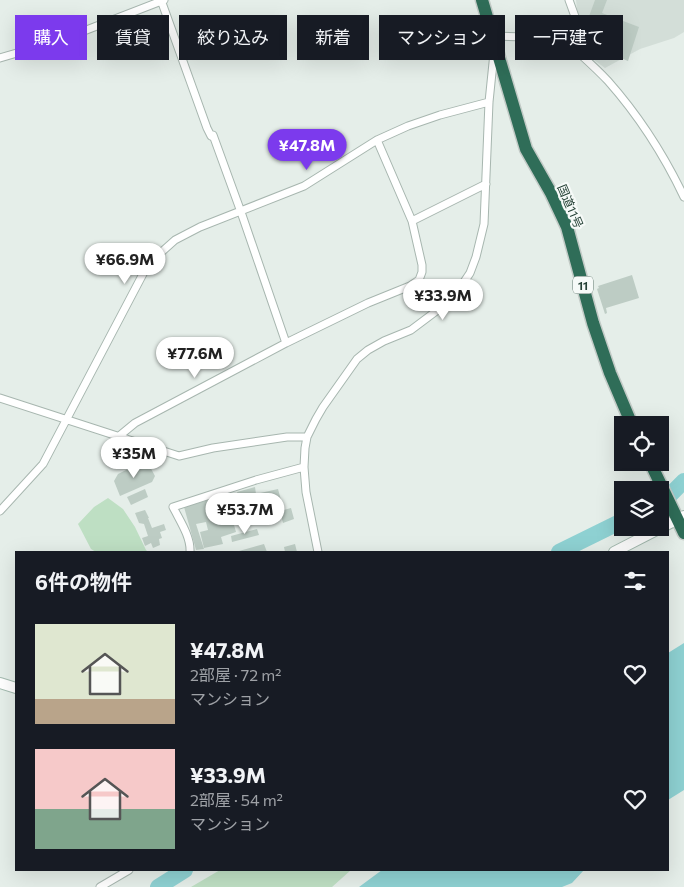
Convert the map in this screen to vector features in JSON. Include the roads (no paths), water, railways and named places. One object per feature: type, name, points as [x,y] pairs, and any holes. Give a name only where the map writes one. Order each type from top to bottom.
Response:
[{"type":"highway","name":"国道11号","points":[[482,0],[486,15]]},
{"type":"highway","name":"国道11号","points":[[500,60],[526,149],[551,193],[567,227],[593,322],[610,373],[628,416]]},
{"type":"highway","points":[[655,471],[679,517],[684,533]]},
{"type":"street","points":[[0,58],[58,41],[162,0],[207,128],[212,135],[242,212],[286,343]]},
{"type":"street","points":[[569,0],[574,15]]},
{"type":"street","points":[[318,551],[306,492],[304,467],[307,437],[323,407],[357,359],[384,341],[411,330],[447,303],[470,273],[476,257],[484,224],[492,60]]},
{"type":"street","points":[[586,60],[608,81],[656,144],[684,196]]},
{"type":"street","points":[[0,511],[44,464],[144,272],[157,256],[175,240],[200,227],[304,186],[377,140],[408,126],[489,102]]},
{"type":"street","points":[[118,437],[135,423],[286,343],[368,303],[410,286],[419,280],[422,265],[412,221],[377,140]]},
{"type":"street","points":[[412,221],[486,184]]},
{"type":"street","points":[[0,398],[179,456],[213,448],[288,437],[307,437]]},
{"type":"street","points":[[190,551],[191,546],[187,535],[173,507],[256,480],[304,467]]},
{"type":"street","points":[[616,551],[679,517]]},
{"type":"street","points":[[0,683],[15,688]]},
{"type":"street","points":[[100,887],[127,871]]},
{"type":"water","points":[[684,643],[684,790],[669,799],[669,652]]},
{"type":"water","points":[[381,871],[583,871],[572,883],[562,887],[359,887]]},
{"type":"waterway","points":[[669,495],[684,481]]},
{"type":"waterway","points":[[561,551],[614,525]]},
{"type":"waterway","points":[[158,887],[183,871]]}]
